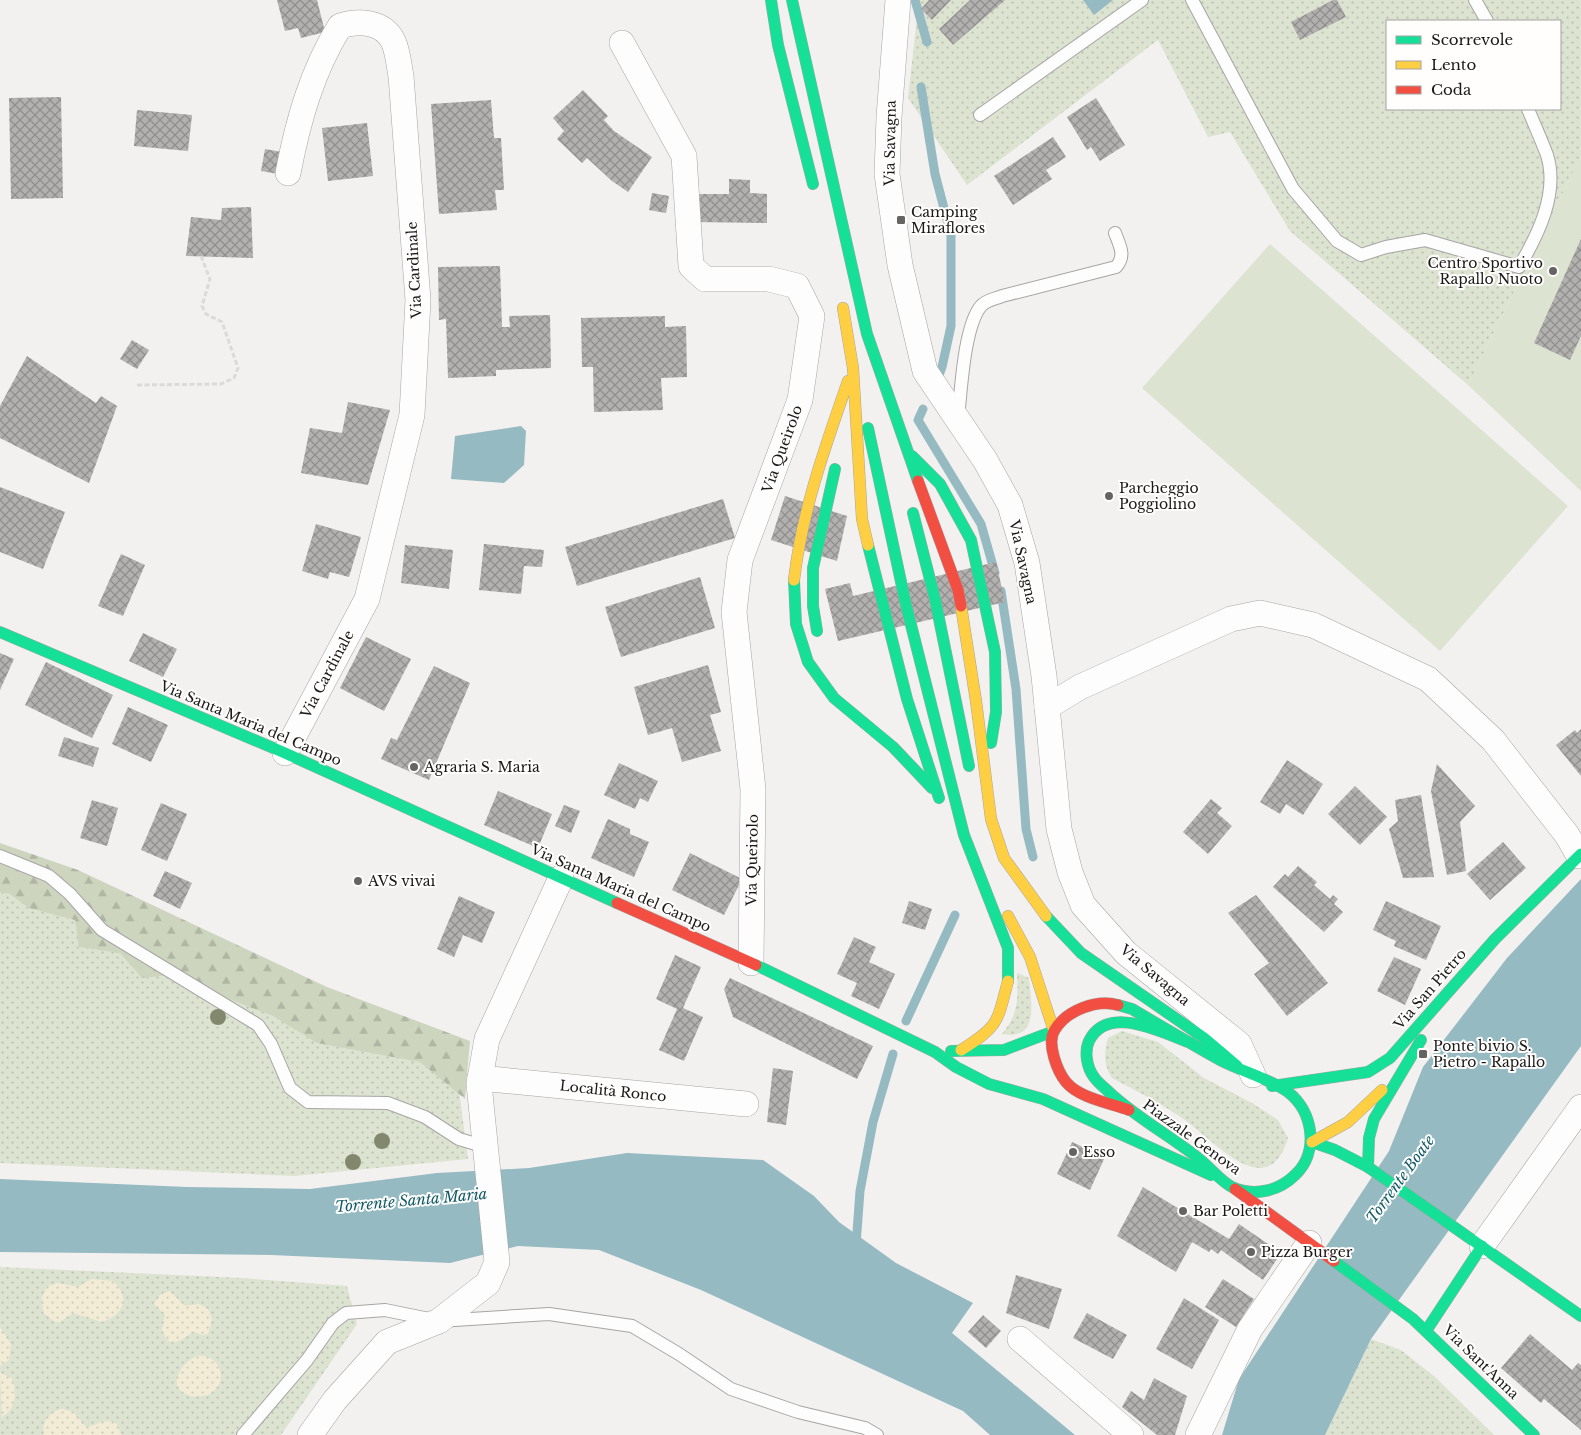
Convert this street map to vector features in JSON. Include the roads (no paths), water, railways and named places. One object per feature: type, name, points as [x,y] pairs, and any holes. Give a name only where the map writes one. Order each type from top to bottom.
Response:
[{"type":"main road","points":[[758,0],[778,45]]},
{"type":"main road","points":[[771,0],[778,45],[817,200]]},
{"type":"main road","points":[[792,0],[866,334],[896,422],[958,590],[976,700],[991,819],[1004,858],[1043,913],[1081,953],[1204,1038],[1254,1076]]},
{"type":"main road","points":[[804,49],[808,20]]},
{"type":"main road","points":[[840,294],[853,368],[874,453],[927,692],[964,835],[986,887],[1008,948],[1009,976],[999,1017],[988,1033],[961,1050]]},
{"type":"main road","points":[[853,368],[800,526],[792,575],[796,621],[809,668],[832,698],[850,710],[909,762],[939,798],[964,835]]},
{"type":"main road","points":[[853,368],[862,519],[907,699],[939,798]]},
{"type":"main road","points":[[821,646],[812,610],[814,572],[820,531],[834,482],[844,393]]},
{"type":"main road","points":[[896,422],[897,452],[904,479]]},
{"type":"main road","points":[[906,449],[940,484],[971,540],[995,652],[996,712],[985,774]]},
{"type":"main road","points":[[909,498],[935,599],[971,775]]},
{"type":"main road","name":"Via Santa Maria del Campo","points":[[0,632],[285,753],[751,963],[886,1030],[935,1052],[956,1067],[989,1084],[1042,1099],[1224,1181]]},
{"type":"main road","points":[[830,671],[850,710]]},
{"type":"main road","points":[[975,794],[996,834]]},
{"type":"main road","name":"Via San Pietro","points":[[1254,1076],[1368,1072],[1390,1058],[1494,939],[1580,855]]},
{"type":"main road","points":[[935,1052],[1004,1050],[1054,1031],[1039,977],[1020,932],[986,887]]},
{"type":"main road","points":[[1368,1167],[1369,1138],[1374,1119],[1450,988]]},
{"type":"main road","name":"Piazzale Genova","points":[[1130,1110],[1086,1095],[1066,1082],[1051,1050],[1054,1031],[1072,1013],[1090,1004],[1114,1004],[1132,1009],[1191,1043],[1288,1092],[1300,1104],[1309,1120],[1312,1142],[1303,1167],[1281,1187],[1272,1190],[1246,1191],[1224,1181],[1197,1157],[1130,1110],[1090,1072],[1086,1049],[1096,1031],[1112,1022],[1129,1022],[1191,1043]]},
{"type":"main road","points":[[1312,1142],[1348,1122],[1404,1068]]},
{"type":"main road","points":[[1312,1142],[1335,1150],[1368,1167],[1581,1316]]},
{"type":"main road","name":"Via Sant'Anna","points":[[1224,1181],[1426,1330],[1534,1435]]},
{"type":"main road","points":[[1426,1330],[1472,1240]]},
{"type":"street","name":"Via Savagna","points":[[898,0],[888,117],[887,174],[900,265],[925,371],[985,460],[1010,505],[1027,562],[1047,707],[1059,829],[1070,872],[1083,905],[1126,953],[1239,1044],[1254,1076]]},
{"type":"street","name":"Via Cardinale","points":[[285,753],[367,599],[412,415],[418,300],[401,76],[393,41],[381,27],[355,21],[340,26],[324,51],[297,124],[288,173]]},
{"type":"street","name":"Via Queirolo","points":[[622,43],[684,156],[691,266],[705,279],[769,279],[797,286],[812,316],[800,400],[740,560],[734,612],[753,788],[751,963]]},
{"type":"street","points":[[1047,707],[1080,687],[1231,619],[1260,613],[1312,625],[1428,679],[1493,740],[1567,835],[1580,855]]},
{"type":"street","points":[[310,1435],[336,1400],[386,1342],[439,1321],[488,1282],[497,1262],[480,1078],[487,1039],[561,878]]},
{"type":"street","name":"Località Ronco","points":[[480,1078],[746,1104]]},
{"type":"street","points":[[1472,1240],[1581,1107]]},
{"type":"street","points":[[1198,1435],[1250,1328],[1313,1246]]},
{"type":"street","points":[[1020,1339],[1125,1433]]},
{"type":"lane","points":[[980,114],[1142,0]]},
{"type":"lane","points":[[1192,0],[1293,189],[1337,241],[1361,255],[1386,247],[1425,240],[1519,267],[1533,242],[1550,198],[1547,157],[1528,110]]},
{"type":"lane","points":[[1476,0],[1486,20]]},
{"type":"lane","points":[[958,420],[964,363],[972,323],[980,306],[1002,296],[1116,267],[1121,261],[1122,251],[1115,233]]},
{"type":"lane","points":[[0,856],[49,876],[70,894],[102,930],[258,1025],[270,1044],[290,1088],[308,1102],[388,1103],[425,1117],[459,1139],[486,1150]]},
{"type":"lane","points":[[243,1435],[307,1360],[333,1323],[346,1313],[385,1310],[439,1321],[549,1314],[632,1326],[679,1354],[731,1389],[798,1412],[866,1428],[876,1435]]},
{"type":"water","points":[[1083,0],[1113,0],[1094,15]]},
{"type":"water","points":[[521,426],[526,431],[524,465],[504,483],[451,479],[455,436]]},
{"type":"water","name":"Torrente Boate","points":[[1581,879],[1581,1046],[1371,1339],[1325,1435],[1222,1435],[1239,1379],[1389,1151],[1423,1067],[1507,958]]},
{"type":"water","name":"Torrente Santa Maria","points":[[627,1153],[763,1160],[814,1196],[839,1222],[896,1263],[973,1303],[952,1333],[1075,1435],[990,1435],[963,1411],[701,1290],[599,1250],[518,1246],[450,1263],[271,1255],[0,1252],[0,1179],[187,1187],[310,1189],[437,1173],[529,1168]]},
{"type":"waterway","points":[[915,0],[927,42]]},
{"type":"waterway","points":[[921,87],[935,174],[951,235],[951,326],[938,378]]},
{"type":"waterway","points":[[923,409],[918,420],[981,524],[995,573]]},
{"type":"waterway","points":[[1001,591],[1016,689],[1026,829],[1033,857]]},
{"type":"waterway","points":[[906,1021],[955,915]]},
{"type":"waterway","points":[[856,1245],[860,1191],[873,1122],[893,1054]]},
{"type":"place","name":"Camping Miraflores","points":[[901,220]]},
{"type":"place","name":"Centro Sportivo Rapallo Nuoto","points":[[1553,271]]},
{"type":"place","name":"Parcheggio Poggiolino","points":[[1109,496]]},
{"type":"place","name":"Agraria S. Maria","points":[[414,767]]},
{"type":"place","name":"AVS vivai","points":[[358,881]]},
{"type":"place","name":"Ponte bivio S. Pietro - Rapallo","points":[[1423,1054]]},
{"type":"place","name":"Esso","points":[[1073,1152]]},
{"type":"place","name":"Bar Poletti","points":[[1183,1211]]},
{"type":"place","name":"Pizza Burger","points":[[1251,1252]]}]
